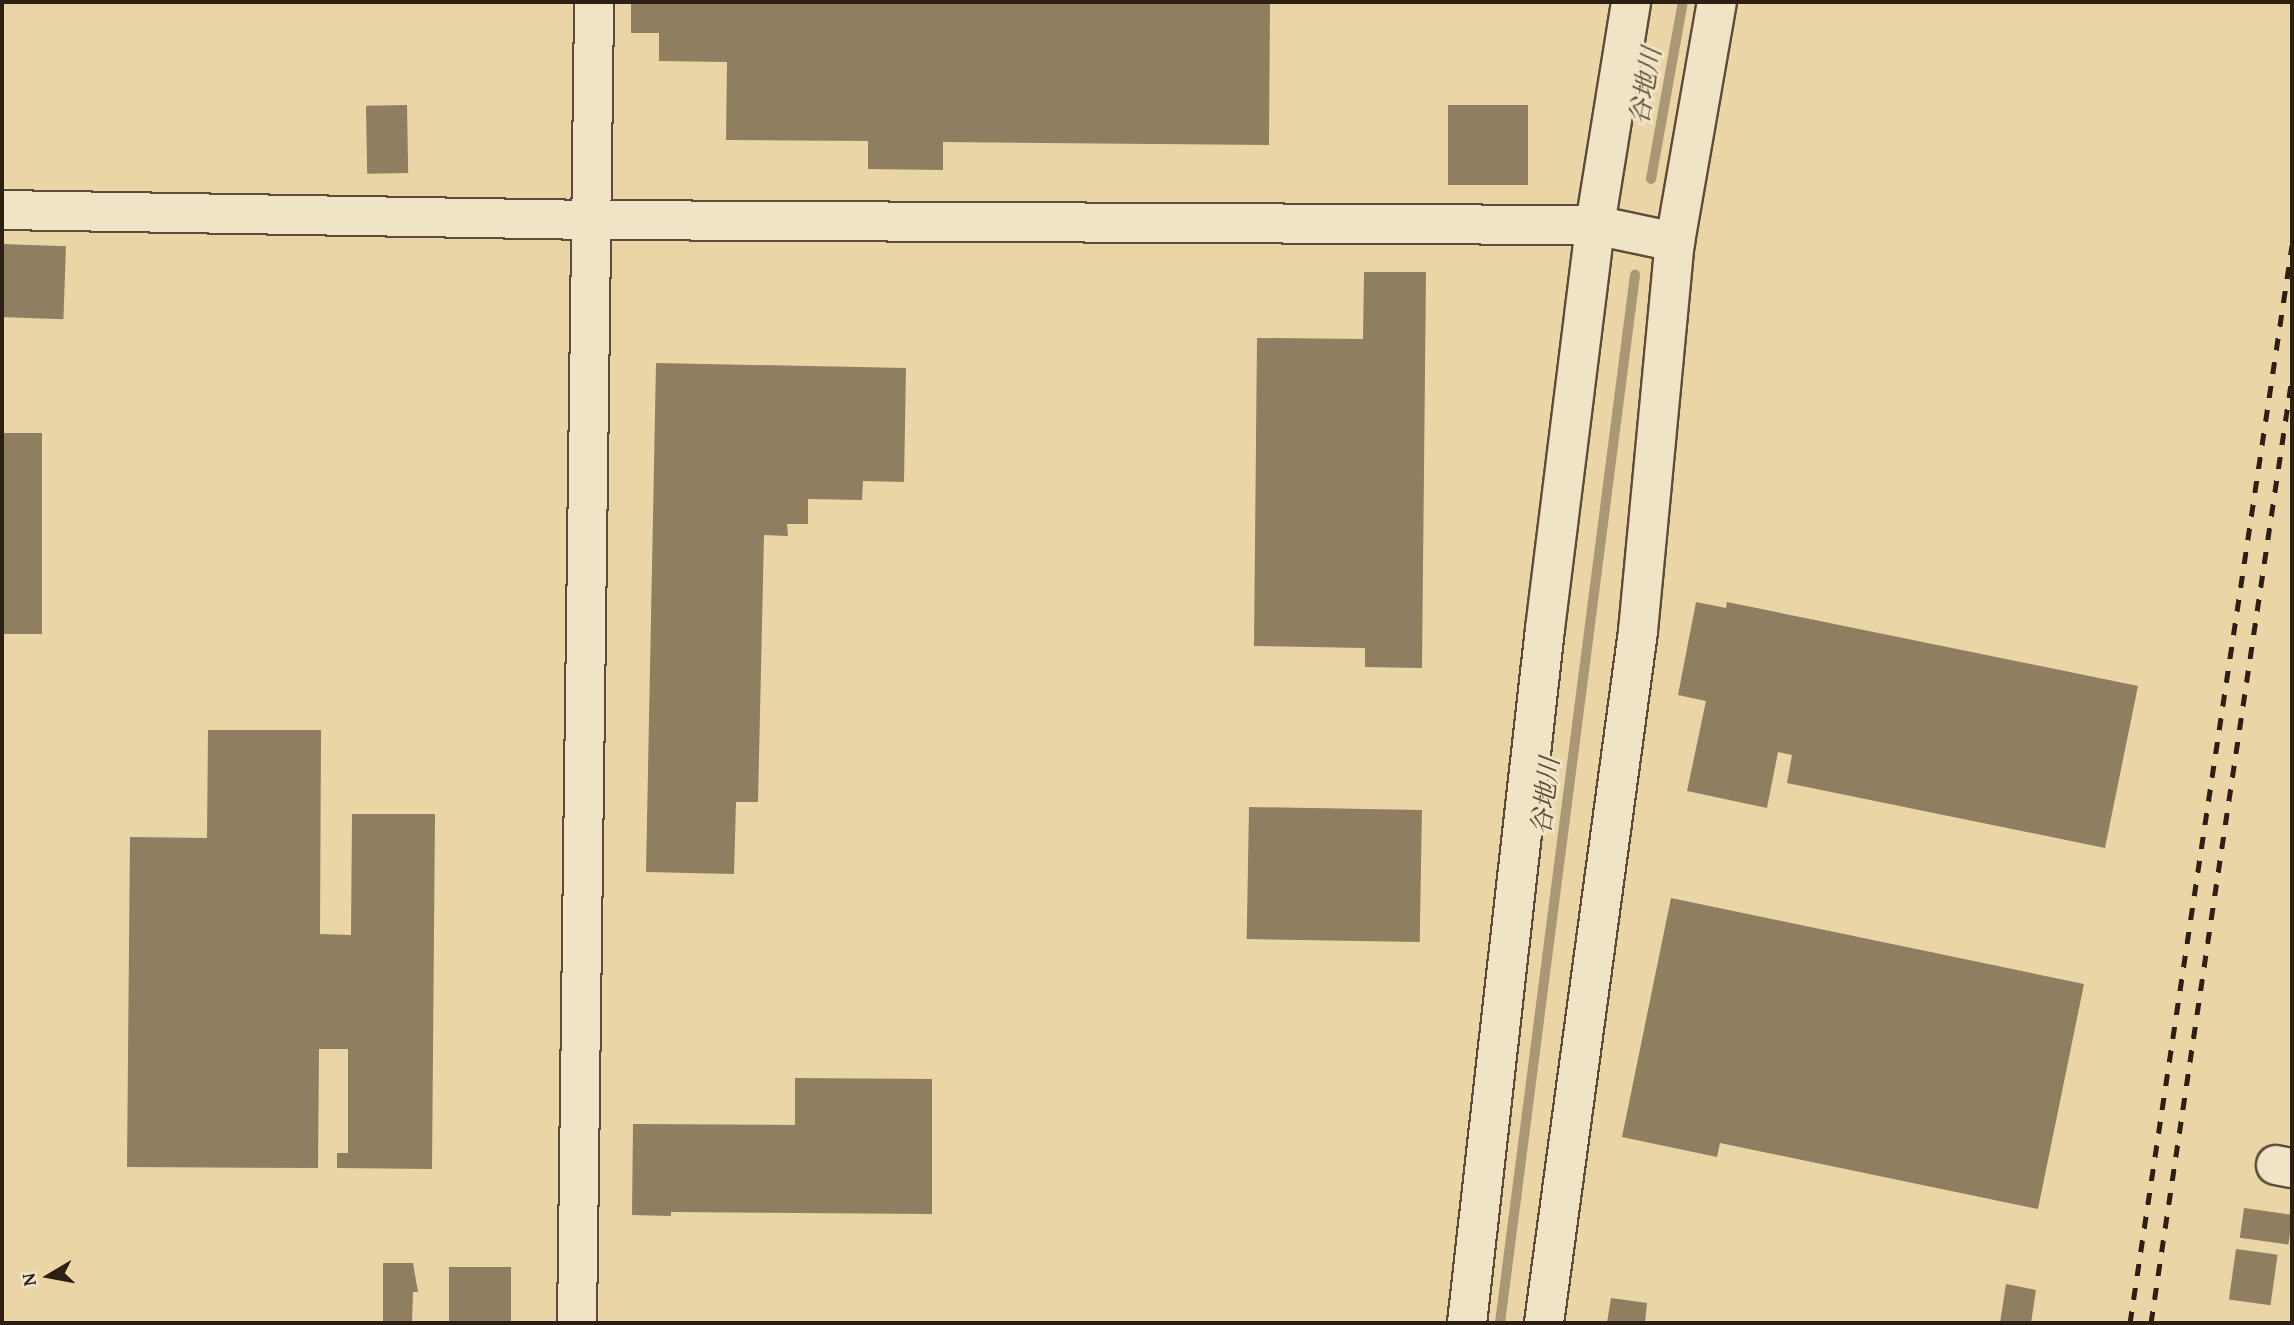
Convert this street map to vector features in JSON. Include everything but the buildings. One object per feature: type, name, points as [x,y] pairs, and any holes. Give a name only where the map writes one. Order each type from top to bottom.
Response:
[{"type":"street","points":[[577,1323],[594,2]]},
{"type":"street","points":[[1468,1323],[1545,629],[1595,225],[1631,2]]},
{"type":"street","points":[[1544,1323],[1638,631],[1675,242],[1717,2]]},
{"type":"street","points":[[2,211],[590,220],[1595,225],[1675,242]]},
{"type":"waterway","name":"谷地川","points":[[1651,179],[1683,2]]},
{"type":"waterway","name":"谷地川","points":[[1500,1323],[1635,275]]},
{"type":"railway","points":[[2130,1323],[2292,245]]},
{"type":"railway","points":[[2151,1323],[2292,377]]}]
